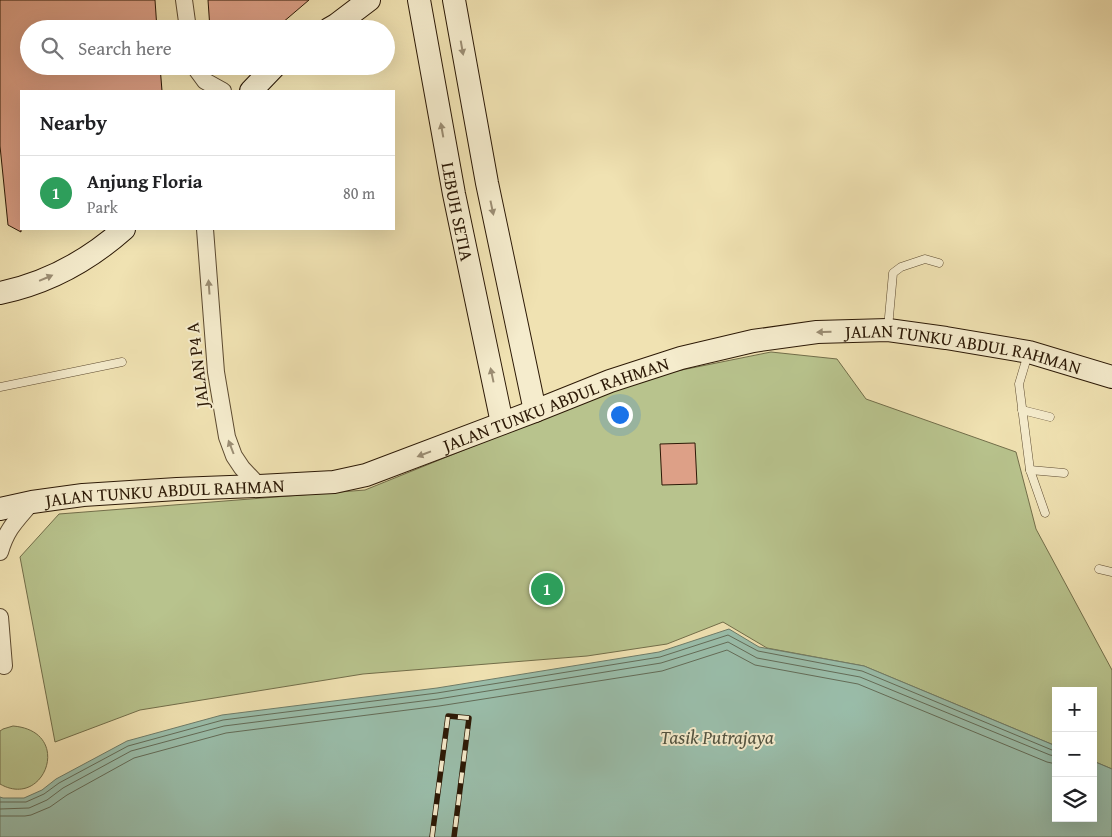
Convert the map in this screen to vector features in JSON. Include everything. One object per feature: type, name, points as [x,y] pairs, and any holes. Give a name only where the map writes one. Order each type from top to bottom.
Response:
[{"type":"street","points":[[184,0],[187,20]]},
{"type":"street","points":[[322,20],[343,0]]},
{"type":"street","points":[[344,20],[369,0]]},
{"type":"street","name":"LEBUH SETIA","points":[[419,0],[454,194],[502,423]]},
{"type":"street","name":"LEBUH SETIA","points":[[454,0],[487,183],[535,411]]},
{"type":"street","points":[[201,75],[205,81],[221,90]]},
{"type":"street","points":[[250,88],[265,75]]},
{"type":"street","points":[[0,293],[32,284],[80,262],[123,230]]},
{"type":"street","name":"JALAN P4 A","points":[[205,230],[216,372],[227,437],[234,456],[242,468],[259,486]]},
{"type":"street","name":"JALAN TUNKU ABDUL RAHMAN","points":[[0,509],[32,502],[84,495],[334,482],[366,475],[535,411],[610,380],[681,358],[753,341],[817,332],[888,330],[946,338],[1029,352],[1112,377]]},
{"type":"street","points":[[0,552],[4,538],[12,525],[32,502]]},
{"type":"street","points":[[0,617],[4,666]]},
{"type":"lane","points":[[888,330],[893,273],[901,267],[925,260],[939,263]]},
{"type":"lane","points":[[1029,352],[1019,384],[1030,470],[1044,513]]},
{"type":"lane","points":[[0,388],[122,362]]},
{"type":"lane","points":[[1022,410],[1050,417]]},
{"type":"lane","points":[[1030,470],[1064,473]]},
{"type":"lane","points":[[1099,569],[1112,572]]},
{"type":"green space","points":[[771,352],[837,359],[866,399],[1016,452],[1036,529],[1112,670],[1112,769],[1097,763],[1097,687],[1052,687],[1052,744],[864,666],[767,648],[723,622],[667,644],[587,656],[363,674],[140,710],[55,742],[20,557],[59,514],[365,490],[642,378]]},
{"type":"green space","points":[[13,726],[32,731],[43,741],[48,753],[46,767],[40,778],[30,787],[16,789],[0,784],[0,731]]},
{"type":"water","name":"Tasik Putrajaya","points":[[729,629],[759,647],[864,666],[1052,744],[1052,822],[1097,822],[1097,763],[1112,769],[1112,837],[0,837],[0,797],[24,798],[42,790],[56,779],[127,741],[222,715],[437,688],[659,652]]},
{"type":"building","points":[[0,0],[155,0],[156,20],[20,20],[20,75],[161,75],[162,90],[20,90],[21,232],[8,225],[0,146]]},
{"type":"building","points":[[208,0],[309,0],[286,20],[209,20]]},
{"type":"building","points":[[695,443],[697,484],[662,485],[660,444]]},
{"type":"railway","points":[[432,837],[448,716],[469,718],[454,837]]},
{"type":"place","name":"Anjung Floria","points":[[547,589]]}]
